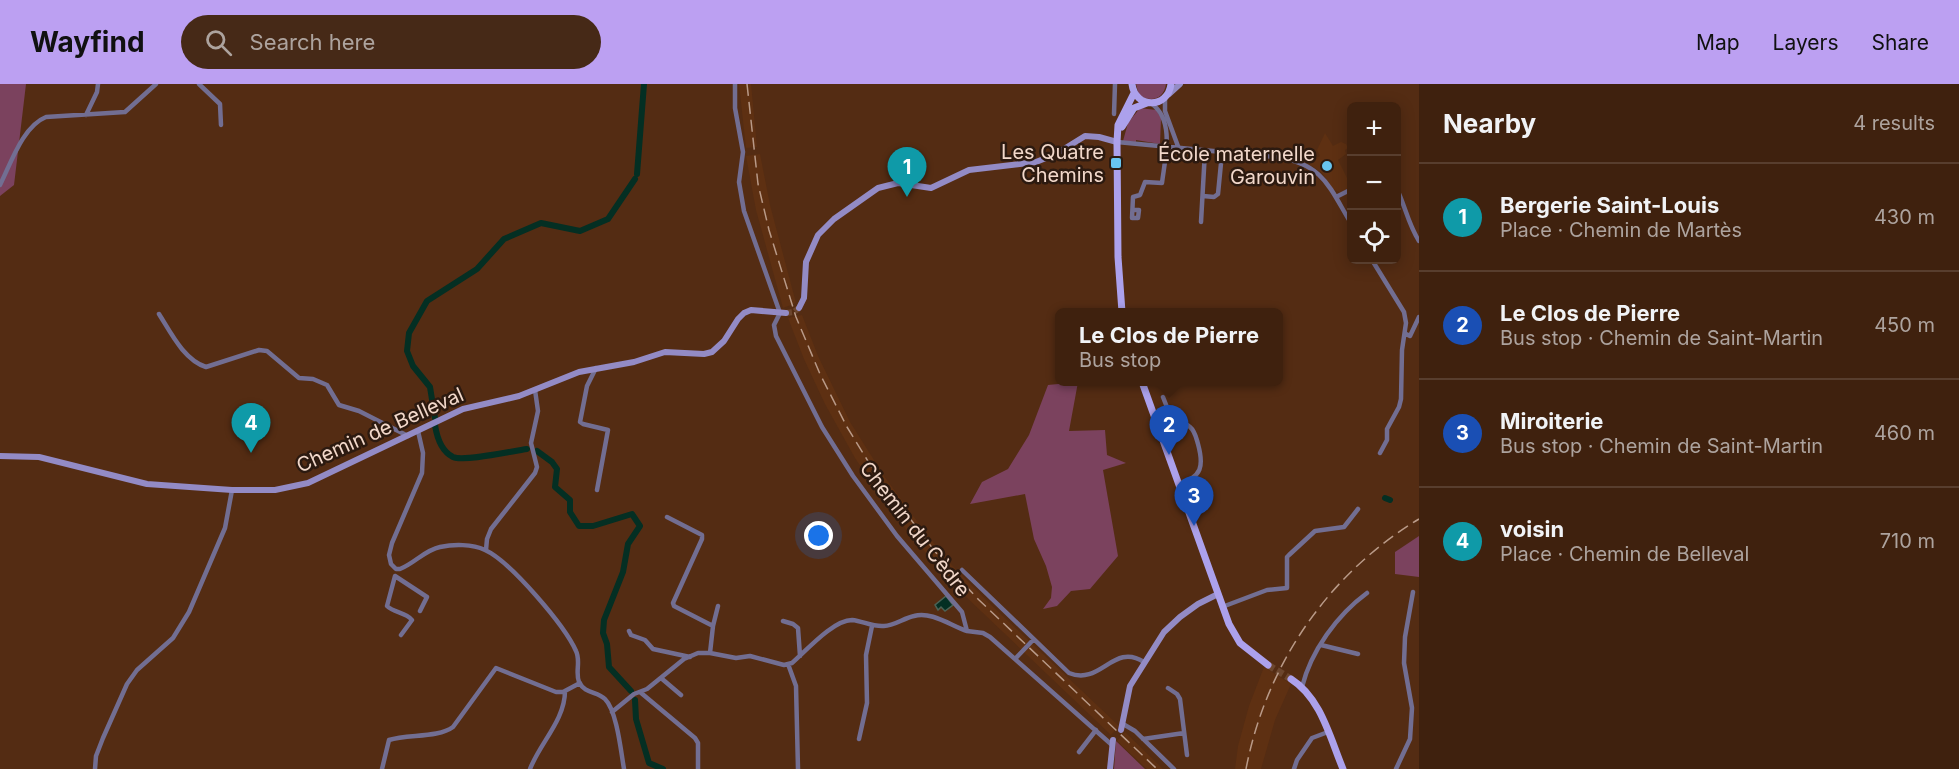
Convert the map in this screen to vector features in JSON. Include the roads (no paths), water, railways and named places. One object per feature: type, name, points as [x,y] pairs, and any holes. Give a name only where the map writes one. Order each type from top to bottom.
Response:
[{"type":"main road","points":[[1117,140],[1130,113],[1140,105],[1167,96],[1171,84]]},
{"type":"main road","points":[[1131,87],[1137,97],[1149,103]]},
{"type":"main road","points":[[1122,308],[1118,257],[1117,140],[1118,125],[1131,87]]},
{"type":"main road","points":[[1144,386],[1222,607],[1236,638],[1247,650],[1268,665]]},
{"type":"main road","points":[[1292,679],[1314,702],[1343,769]]},
{"type":"street","points":[[86,114],[99,84]]},
{"type":"street","points":[[0,184],[29,128],[35,122],[46,117],[125,112],[156,84]]},
{"type":"street","points":[[199,84],[220,104],[221,125]]},
{"type":"street","points":[[735,84],[735,108],[743,152],[739,182],[744,211],[783,313]]},
{"type":"street","points":[[1114,114],[1115,84]]},
{"type":"street","points":[[1179,84],[1167,96],[1165,111],[1179,149]]},
{"type":"street","points":[[1133,210],[1133,197],[1140,195],[1145,182],[1162,183],[1167,128],[1162,113],[1149,103]]},
{"type":"street","points":[[799,308],[804,297],[806,262],[818,235],[834,219],[878,188],[898,183],[931,188],[969,170],[1036,162],[1056,154],[1085,136],[1099,136],[1179,149],[1276,157],[1297,161],[1313,168],[1319,174],[1347,216]]},
{"type":"street","points":[[1201,222],[1205,152]]},
{"type":"street","points":[[1203,196],[1214,197],[1218,194],[1221,153]]},
{"type":"street","points":[[1336,197],[1347,192]]},
{"type":"street","points":[[1401,198],[1410,226],[1419,241]]},
{"type":"street","points":[[1374,264],[1406,317],[1406,334],[1401,350],[1401,399],[1387,429],[1387,440],[1380,453]]},
{"type":"street","name":"Chemin de Belleval","points":[[0,456],[39,457],[147,484],[232,490],[275,490],[308,483],[463,409],[509,399],[568,375],[634,362],[665,352],[704,354],[711,352],[724,341],[744,313],[751,310],[783,313]]},
{"type":"street","name":"Chemin du Cèdre","points":[[783,313],[774,324],[776,336],[822,427],[853,476],[897,536],[962,612],[967,631]]},
{"type":"street","points":[[159,314],[182,349],[198,364],[206,367],[260,350],[267,351],[299,378],[313,379],[327,385],[339,405],[359,411],[408,436]]},
{"type":"street","points":[[1406,334],[1410,336],[1413,333],[1419,317]]},
{"type":"street","points":[[596,368],[587,386],[580,422],[609,430],[597,490]]},
{"type":"street","points":[[486,550],[491,530],[535,473],[537,467],[531,442],[538,411],[535,390]]},
{"type":"street","points":[[1163,397],[1172,420],[1187,424],[1194,432],[1202,459],[1199,471],[1193,479],[1179,484]]},
{"type":"street","points":[[418,431],[423,453],[422,473],[392,543],[389,555],[391,564],[396,569],[400,569],[428,551],[442,547],[472,546],[496,556],[550,611],[576,651],[580,683],[584,689],[603,697],[612,712],[624,769]]},
{"type":"street","points":[[95,769],[96,756],[127,684],[137,670],[172,638],[189,612],[222,537],[232,490]]},
{"type":"street","points":[[1222,607],[1268,590],[1287,588],[1287,557],[1316,531],[1344,527],[1358,509]]},
{"type":"street","points":[[667,517],[699,532],[702,537],[673,604],[713,626]]},
{"type":"street","points":[[962,570],[1032,642],[1075,676],[1099,670],[1123,656],[1135,657],[1144,662]]},
{"type":"street","points":[[401,635],[412,620],[387,606],[395,576],[427,597],[420,611]]},
{"type":"street","points":[[1396,769],[1410,739],[1412,708],[1404,663],[1405,637],[1413,592]]},
{"type":"street","points":[[1302,687],[1305,676],[1321,645],[1346,612],[1367,593]]},
{"type":"street","points":[[1174,769],[1143,740],[1122,727],[1130,686],[1171,624],[1198,604],[1218,594]]},
{"type":"street","points":[[710,653],[718,606]]},
{"type":"street","points":[[612,712],[634,694],[640,693],[698,653],[736,658],[750,656],[788,664],[834,626],[845,621],[854,620],[872,626],[887,626],[920,615],[930,616],[967,631],[983,633],[1015,659],[1112,742],[1110,769]]},
{"type":"street","points":[[783,621],[798,628],[800,656]]},
{"type":"street","points":[[859,739],[867,703],[866,655],[872,626]]},
{"type":"street","points":[[629,631],[631,635],[647,641],[653,649],[690,657]]},
{"type":"street","points":[[1015,659],[1032,642]]},
{"type":"street","points":[[1321,645],[1358,654]]},
{"type":"street","points":[[788,664],[796,686],[798,769]]},
{"type":"street","points":[[382,769],[389,740],[417,734],[438,734],[453,727],[496,668],[556,692],[566,691],[580,683]]},
{"type":"street","points":[[661,678],[681,695]]},
{"type":"street","points":[[1168,688],[1180,699],[1187,754]]},
{"type":"street","points":[[530,769],[534,757],[552,730],[563,705],[566,691]]},
{"type":"street","points":[[640,693],[695,738],[698,743],[698,769]]},
{"type":"street","points":[[1079,752],[1096,730]]},
{"type":"street","points":[[1294,769],[1297,760],[1312,738],[1328,732]]},
{"type":"street","points":[[1143,740],[1184,733]]},
{"type":"waterway","points":[[637,174],[644,84]]},
{"type":"waterway","points":[[435,418],[430,387],[413,366],[407,351],[409,333],[427,301],[477,269],[504,239],[541,223],[580,231],[608,219],[635,179]]},
{"type":"waterway","points":[[435,425],[440,444],[453,457],[477,457],[527,449]]},
{"type":"waterway","points":[[537,451],[552,462],[557,469],[555,487],[570,500],[570,512],[579,526],[593,526],[632,514],[640,526],[628,544],[623,572],[604,620],[603,633],[607,644],[609,667],[631,691]]},
{"type":"waterway","points":[[1385,498],[1390,500]]},
{"type":"waterway","points":[[635,700],[636,719],[649,763],[663,769]]},
{"type":"tunnel","points":[[786,313],[794,312],[799,308]]},
{"type":"tunnel","points":[[1268,665],[1291,679]]},
{"type":"railway","points":[[747,84],[758,184],[769,230],[796,317],[820,374],[847,427],[874,471],[943,562],[979,600],[1157,769]]},
{"type":"railway","points":[[1246,769],[1255,731],[1269,694],[1306,626],[1356,567],[1386,541],[1419,519]]},
{"type":"place","name":"Les Quatre Chemins","points":[[1116,163]]},
{"type":"place","name":"École maternelle Garouvin","points":[[1327,166]]},
{"type":"place","name":"Bergerie Saint-Louis","points":[[907,197]]},
{"type":"place","name":"voisin","points":[[251,453]]},
{"type":"place","name":"Le Clos de Pierre","points":[[1169,455]]},
{"type":"place","name":"Miroiterie","points":[[1194,526]]}]
